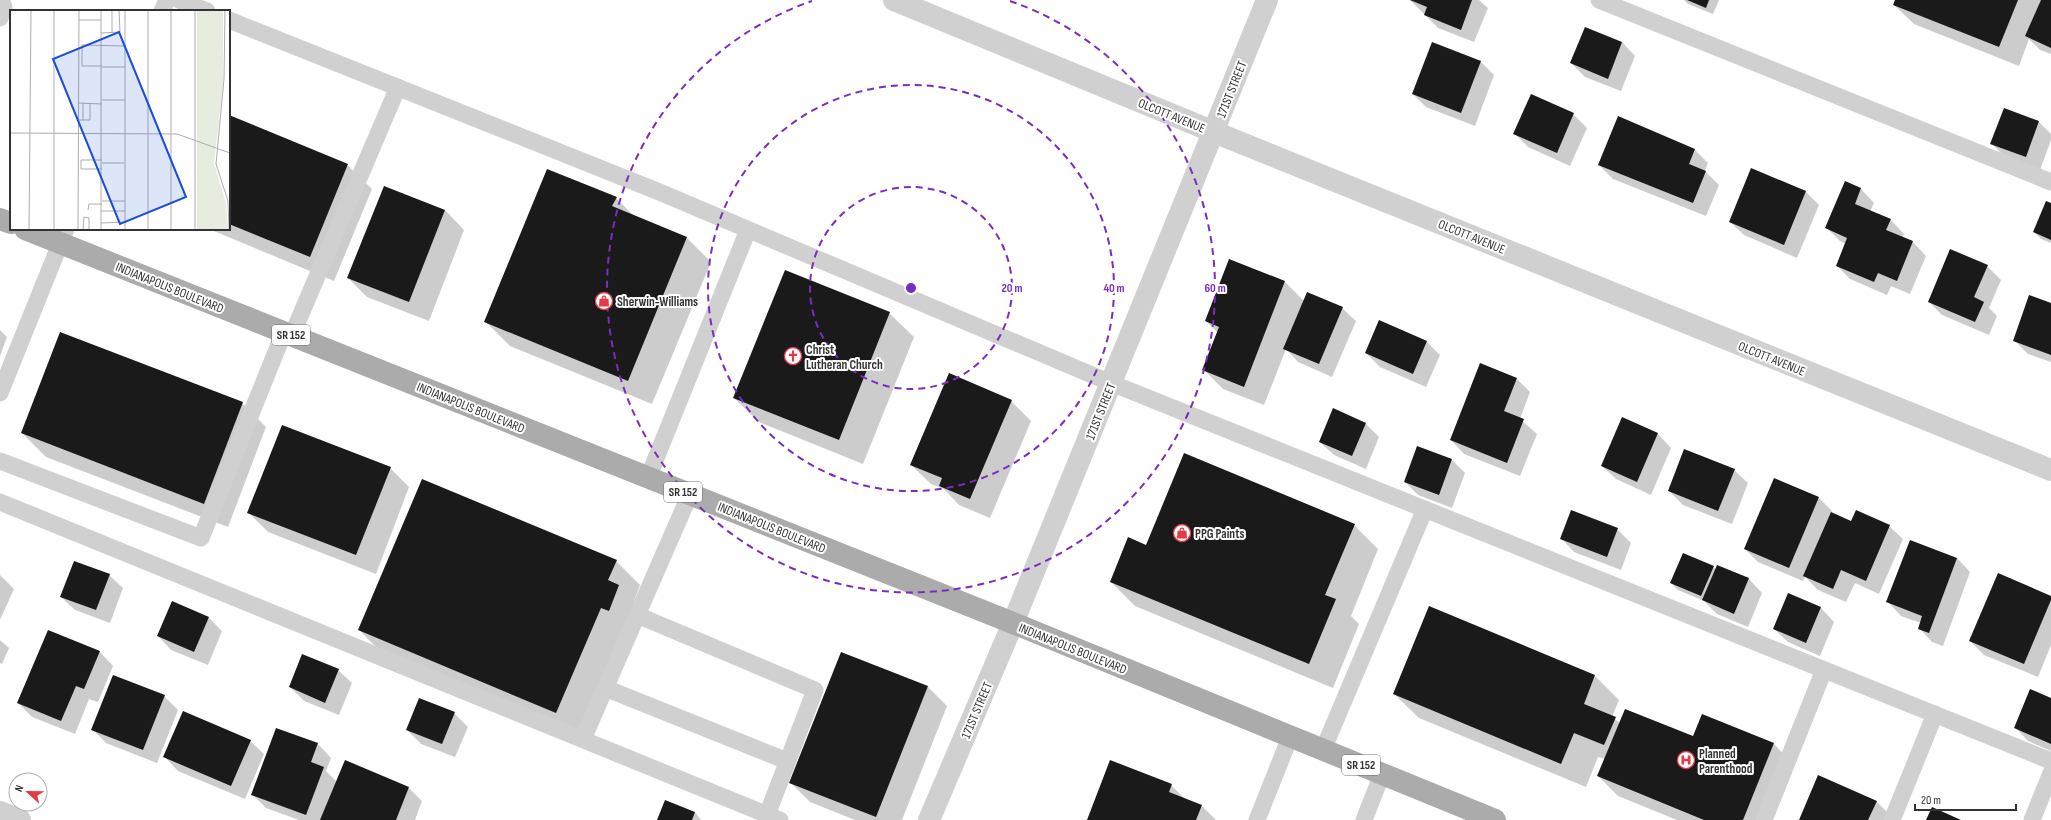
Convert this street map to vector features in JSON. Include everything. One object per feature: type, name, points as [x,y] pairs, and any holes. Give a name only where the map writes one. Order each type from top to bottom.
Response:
[{"type":"main road","points":[[0,219],[10,223]]},
{"type":"main road","name":"INDIANAPOLIS BOULEVARD","points":[[30,230],[62,236],[288,334],[1013,623],[1494,820]]},
{"type":"street","name":"OLCOTT AVENUE","points":[[894,0],[1214,132],[2051,470]]},
{"type":"street","name":"171ST STREET","points":[[929,820],[1013,623],[1267,0]]},
{"type":"street","points":[[0,812],[20,820]]},
{"type":"lane","points":[[162,10],[167,0]]},
{"type":"lane","points":[[179,0],[204,10]]},
{"type":"lane","points":[[1599,0],[2051,182]]},
{"type":"lane","points":[[230,20],[398,87],[748,230],[1111,383],[2051,761]]},
{"type":"lane","points":[[0,460],[201,538],[288,334],[398,87]]},
{"type":"lane","points":[[648,478],[748,230]]},
{"type":"lane","points":[[0,393],[62,236]]},
{"type":"lane","points":[[583,739],[690,494]]},
{"type":"lane","points":[[0,502],[773,817],[787,761],[815,690],[637,615]]},
{"type":"lane","points":[[1323,750],[1425,509]]},
{"type":"lane","points":[[1764,820],[1824,670]]},
{"type":"lane","points":[[605,688],[787,761]]},
{"type":"lane","points":[[1892,820],[1935,714]]},
{"type":"lane","points":[[1258,820],[1290,737]]},
{"type":"lane","points":[[2032,820],[2051,773]]},
{"type":"lane","points":[[1364,820],[1382,774]]},
{"type":"building","points":[[1410,0],[1472,0],[1461,30],[1424,15],[1427,7]]},
{"type":"building","points":[[1687,0],[1709,0],[1706,8]]},
{"type":"building","points":[[1895,0],[2018,0],[1999,47],[1893,5]]},
{"type":"building","points":[[2041,0],[2051,0],[2051,48],[2025,36]]},
{"type":"building","points":[[1585,27],[1622,42],[1608,79],[1570,63]]},
{"type":"building","points":[[1432,42],[1481,61],[1461,113],[1412,94]]},
{"type":"building","points":[[1531,94],[1574,113],[1557,153],[1513,134]]},
{"type":"building","points":[[2004,108],[2039,121],[2026,157],[1990,144]]},
{"type":"building","points":[[230,115],[348,164],[310,257],[230,224]]},
{"type":"building","points":[[1618,116],[1695,149],[1689,164],[1706,171],[1693,203],[1598,165]]},
{"type":"building","points":[[1751,168],[1806,191],[1784,245],[1729,222]]},
{"type":"building","points":[[547,169],[617,197],[612,206],[687,237],[628,381],[484,322]]},
{"type":"building","points":[[1845,181],[1861,188],[1855,204],[1891,219],[1886,230],[1913,241],[1897,281],[1878,273],[1874,282],[1836,266],[1847,238],[1825,228]]},
{"type":"building","points":[[384,186],[445,210],[409,302],[347,278]]},
{"type":"building","points":[[2046,201],[2051,203],[2051,240],[2033,232]]},
{"type":"building","points":[[1950,249],[1988,265],[1974,297],[1984,302],[1975,322],[1928,302]]},
{"type":"building","points":[[1229,259],[1285,281],[1244,387],[1202,370],[1219,327],[1205,321]]},
{"type":"building","points":[[785,270],[890,312],[839,440],[733,398]]},
{"type":"building","points":[[1307,292],[1343,307],[1319,364],[1283,349]]},
{"type":"building","points":[[2029,295],[2051,303],[2051,355],[2013,341]]},
{"type":"building","points":[[1379,320],[1427,341],[1413,374],[1365,353]]},
{"type":"building","points":[[60,332],[243,402],[204,504],[21,433]]},
{"type":"building","points":[[1480,363],[1517,378],[1504,411],[1524,419],[1507,463],[1450,440]]},
{"type":"building","points":[[949,373],[1012,400],[970,499],[939,486],[942,478],[910,465]]},
{"type":"building","points":[[1333,408],[1366,423],[1352,456],[1319,442]]},
{"type":"building","points":[[1622,417],[1658,433],[1637,482],[1601,466]]},
{"type":"building","points":[[282,425],[391,467],[356,555],[247,513]]},
{"type":"building","points":[[1417,446],[1452,459],[1439,495],[1404,482]]},
{"type":"building","points":[[1684,449],[1735,469],[1718,511],[1668,491]]},
{"type":"building","points":[[1184,453],[1355,524],[1325,595],[1336,599],[1309,664],[1110,582],[1128,537],[1146,545]]},
{"type":"building","points":[[1774,478],[1819,497],[1789,568],[1744,549]]},
{"type":"building","points":[[422,479],[617,560],[608,580],[619,585],[609,611],[601,608],[556,713],[358,630]]},
{"type":"building","points":[[1571,510],[1618,528],[1607,557],[1560,539]]},
{"type":"building","points":[[1856,510],[1890,525],[1866,581],[1841,570],[1833,589],[1803,576],[1831,512],[1851,521]]},
{"type":"building","points":[[1910,540],[1957,558],[1929,633],[1918,629],[1922,616],[1886,602]]},
{"type":"building","points":[[1683,553],[1714,566],[1701,596],[1670,583]]},
{"type":"building","points":[[74,561],[110,574],[96,610],[60,597]]},
{"type":"building","points":[[1717,565],[1749,578],[1734,614],[1702,600]]},
{"type":"building","points":[[1998,573],[2051,596],[2051,600],[2024,664],[1969,641]]},
{"type":"building","points":[[1788,593],[1821,607],[1806,643],[1773,629]]},
{"type":"building","points":[[172,601],[209,617],[194,652],[157,636]]},
{"type":"building","points":[[1429,606],[1595,675],[1584,704],[1616,717],[1604,745],[1574,733],[1561,764],[1393,694]]},
{"type":"building","points":[[48,630],[100,651],[84,689],[76,686],[61,721],[17,703]]},
{"type":"building","points":[[841,652],[928,686],[876,817],[789,783]]},
{"type":"building","points":[[302,654],[339,669],[325,703],[289,687]]},
{"type":"building","points":[[113,675],[165,695],[143,750],[91,730]]},
{"type":"building","points":[[2030,689],[2051,698],[2051,744],[2014,728]]},
{"type":"building","points":[[419,698],[455,712],[442,744],[406,730]]},
{"type":"building","name":"Planned Parenthood","points":[[1625,709],[1693,736],[1702,714],[1774,743],[1743,820],[1704,820],[1597,776]]},
{"type":"building","points":[[183,711],[251,740],[231,786],[163,757]]},
{"type":"building","points":[[276,728],[318,743],[311,762],[324,767],[306,815],[251,795]]},
{"type":"building","points":[[345,760],[409,787],[396,820],[320,820]]},
{"type":"building","points":[[1110,760],[1172,784],[1169,792],[1202,805],[1196,820],[1087,820]]},
{"type":"building","points":[[1818,775],[1877,801],[1868,820],[1799,820]]},
{"type":"building","points":[[665,800],[695,812],[692,820],[657,820]]},
{"type":"building","points":[[1932,807],[1961,820],[1926,820]]},
{"type":"place","name":"Sherwin-Williams","points":[[604,301]]},
{"type":"place","name":"Christ Lutheran Church","points":[[793,356]]},
{"type":"place","name":"PPG Paints","points":[[1182,533]]},
{"type":"place","name":"Planned Parenthood","points":[[1686,760]]}]
